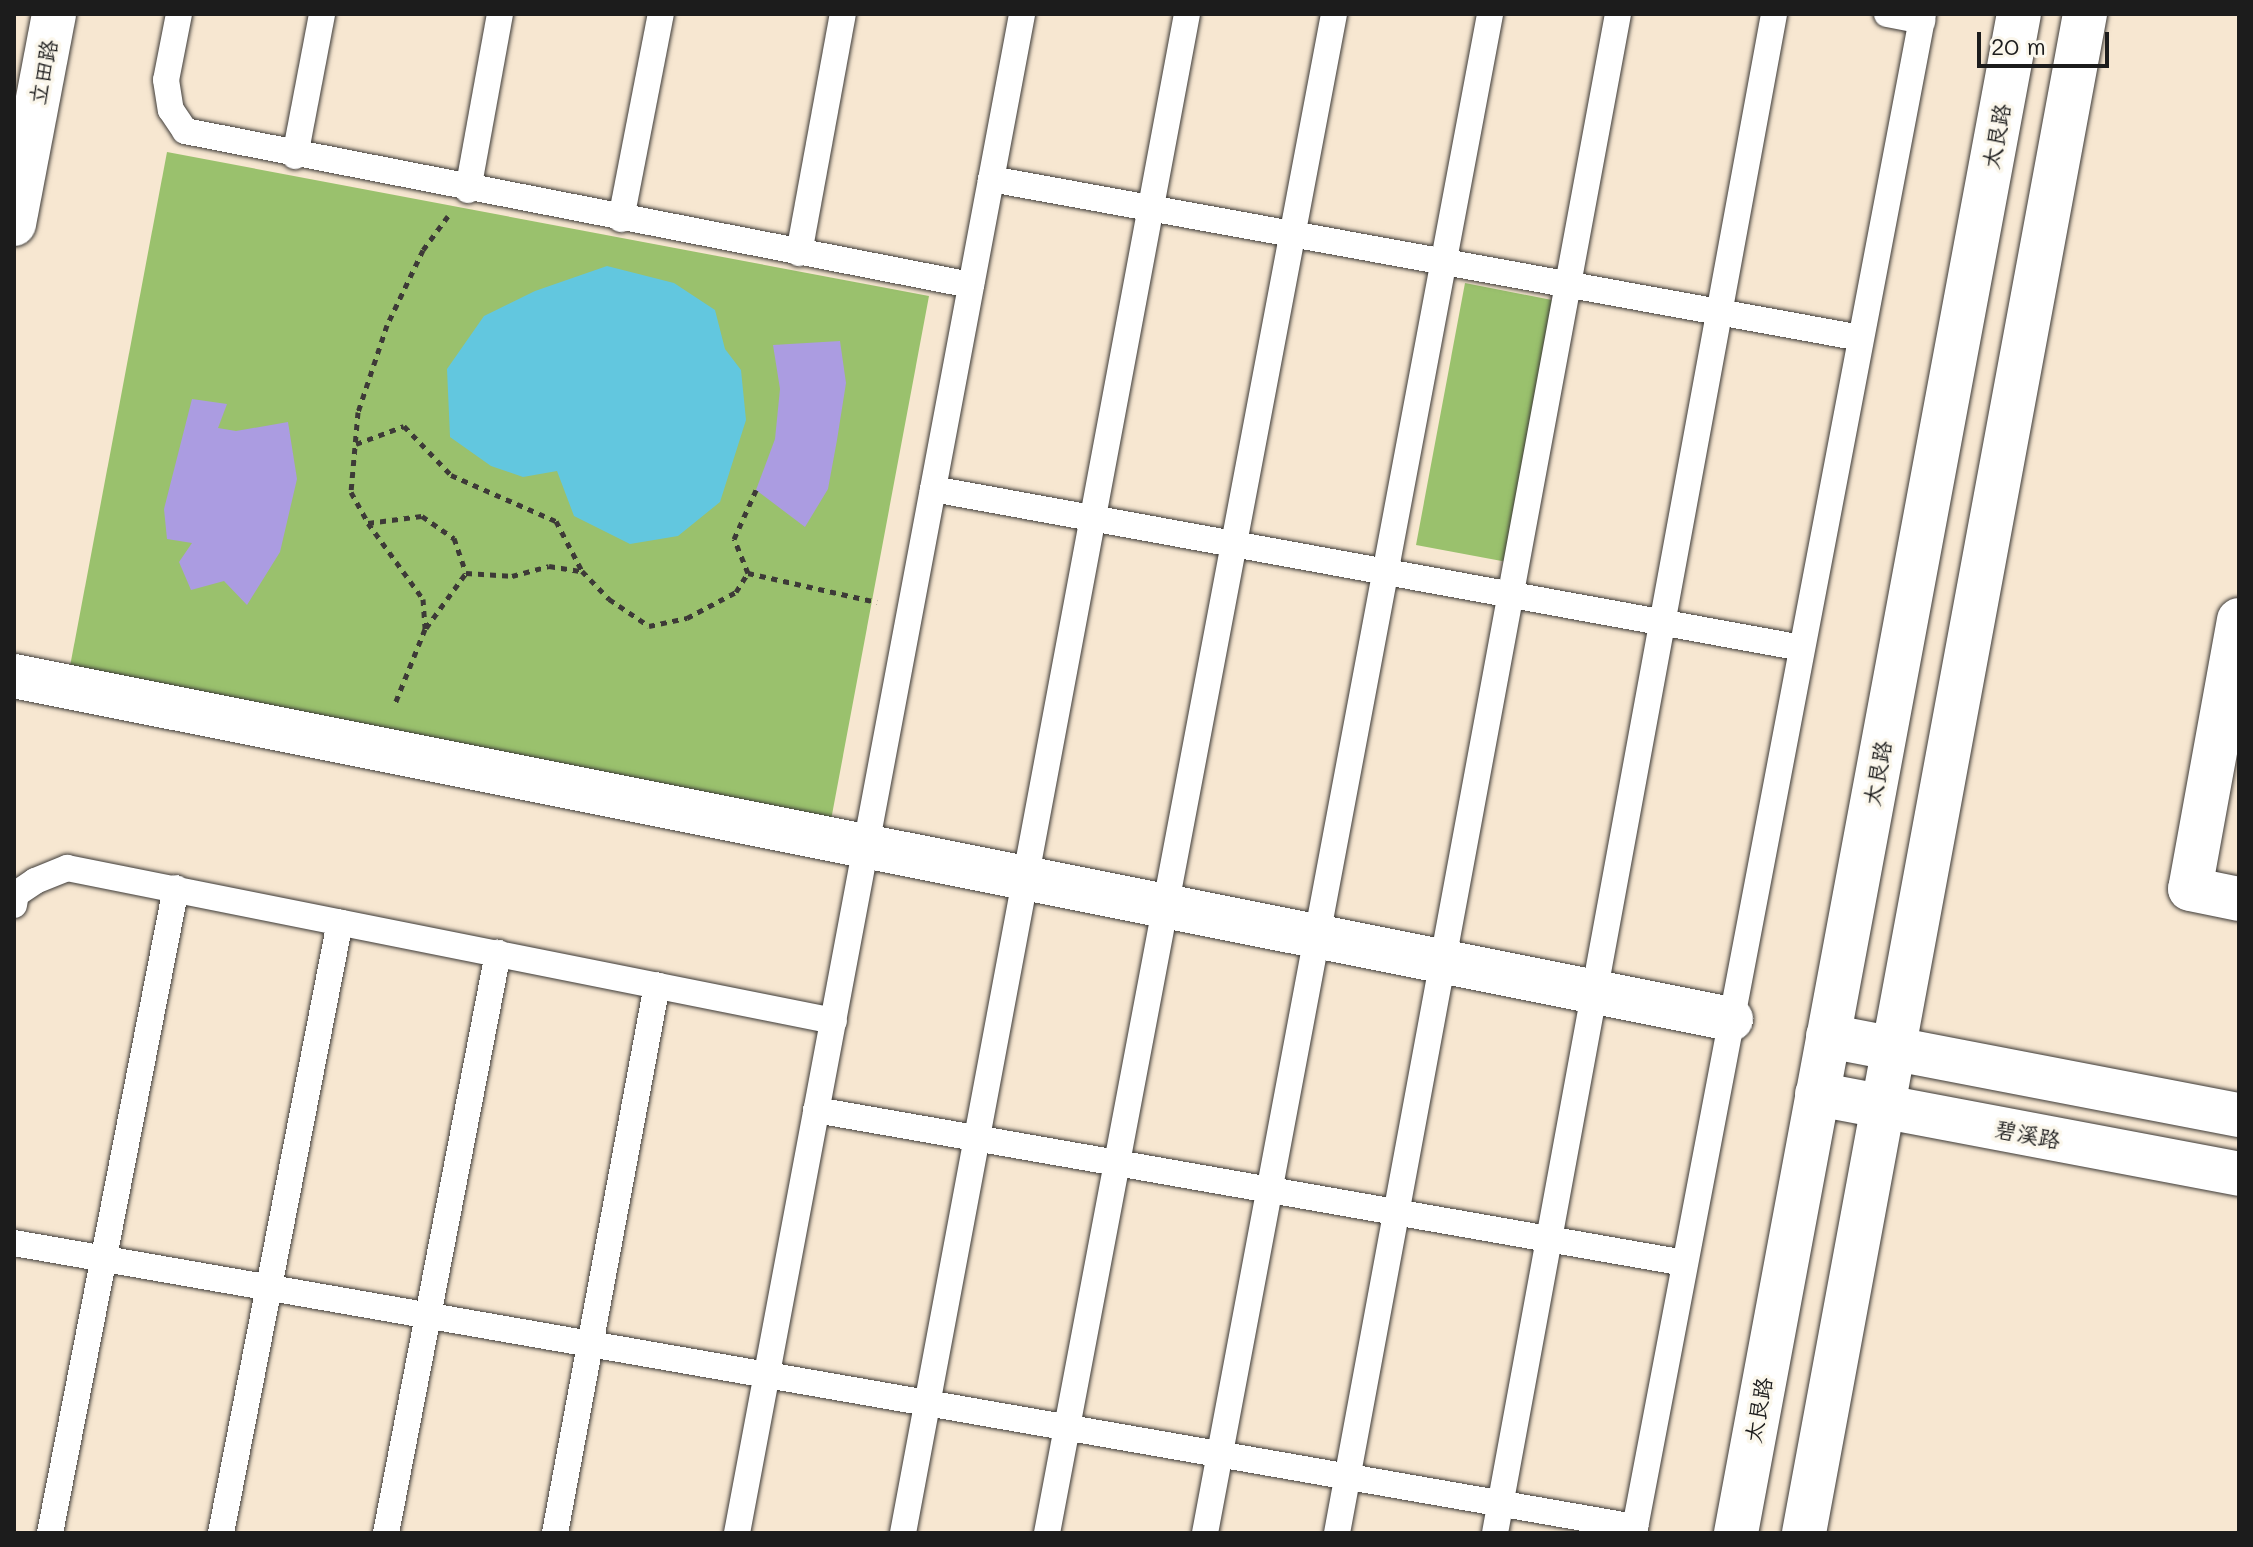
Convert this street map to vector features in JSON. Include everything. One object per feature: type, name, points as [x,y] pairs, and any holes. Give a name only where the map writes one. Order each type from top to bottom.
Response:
[{"type":"street","name":"立田路","points":[[14,224],[54,14]]},
{"type":"street","name":"太艮路","points":[[1736,1533],[2019,14]]},
{"type":"street","points":[[1804,1533],[2085,14]]},
{"type":"street","points":[[2239,620],[2190,889],[2239,899]]},
{"type":"street","points":[[14,676],[1731,1019]]},
{"type":"street","points":[[1828,1036],[2239,1115]]},
{"type":"street","name":"碧溪路","points":[[1817,1094],[2239,1174]]},
{"type":"lane","points":[[179,14],[166,80],[171,110],[185,131],[468,190],[971,285]]},
{"type":"lane","points":[[295,156],[322,14]]},
{"type":"lane","points":[[468,190],[500,14]]},
{"type":"lane","points":[[621,219],[661,14]]},
{"type":"lane","points":[[799,253],[843,14]]},
{"type":"lane","points":[[737,1533],[1022,14]]},
{"type":"lane","points":[[903,1533],[1187,14]]},
{"type":"lane","points":[[1047,1533],[1334,14]]},
{"type":"lane","points":[[1205,1533],[1490,14]]},
{"type":"lane","points":[[1337,1533],[1618,14]]},
{"type":"lane","points":[[1495,1533],[1774,14]]},
{"type":"lane","points":[[14,1243],[1500,1503],[1634,1530],[1922,17],[1887,14]]},
{"type":"lane","points":[[991,179],[1861,338]]},
{"type":"lane","points":[[933,489],[1802,648]]},
{"type":"lane","points":[[14,905],[16,894],[26,887],[67,868],[834,1021]]},
{"type":"lane","points":[[50,1533],[176,888]]},
{"type":"lane","points":[[221,1533],[340,922]]},
{"type":"lane","points":[[386,1533],[498,953]]},
{"type":"lane","points":[[555,1533],[657,985]]},
{"type":"lane","points":[[816,1110],[1685,1263]]},
{"type":"path","points":[[425,629],[423,599],[368,523],[351,492],[358,412],[387,325],[423,250],[468,190]]},
{"type":"path","points":[[356,444],[404,426],[451,475],[556,521],[582,571],[609,599],[649,626],[687,618],[736,592],[748,573]]},
{"type":"path","points":[[748,573],[734,539],[756,490]]},
{"type":"path","points":[[368,523],[422,516],[454,538],[466,573]]},
{"type":"path","points":[[466,573],[512,576],[549,566],[582,571]]},
{"type":"path","points":[[379,749],[425,629],[466,573]]},
{"type":"path","points":[[748,573],[911,610]]},
{"type":"green space","points":[[167,152],[929,296],[831,820],[68,677]]},
{"type":"green space","points":[[1465,283],[1557,301],[1507,562],[1416,545]]},
{"type":"water","points":[[607,266],[674,283],[715,310],[725,349],[741,370],[746,420],[720,502],[678,536],[630,544],[574,516],[557,471],[523,477],[491,466],[450,437],[447,369],[484,316],[535,291]]},
{"type":"building","points":[[840,341],[846,383],[828,489],[805,527],[756,490],[775,439],[780,389],[773,345]]},
{"type":"building","points":[[192,399],[227,404],[218,428],[236,431],[288,422],[297,479],[280,552],[247,605],[224,581],[191,590],[179,562],[192,543],[167,539],[164,509]]}]
